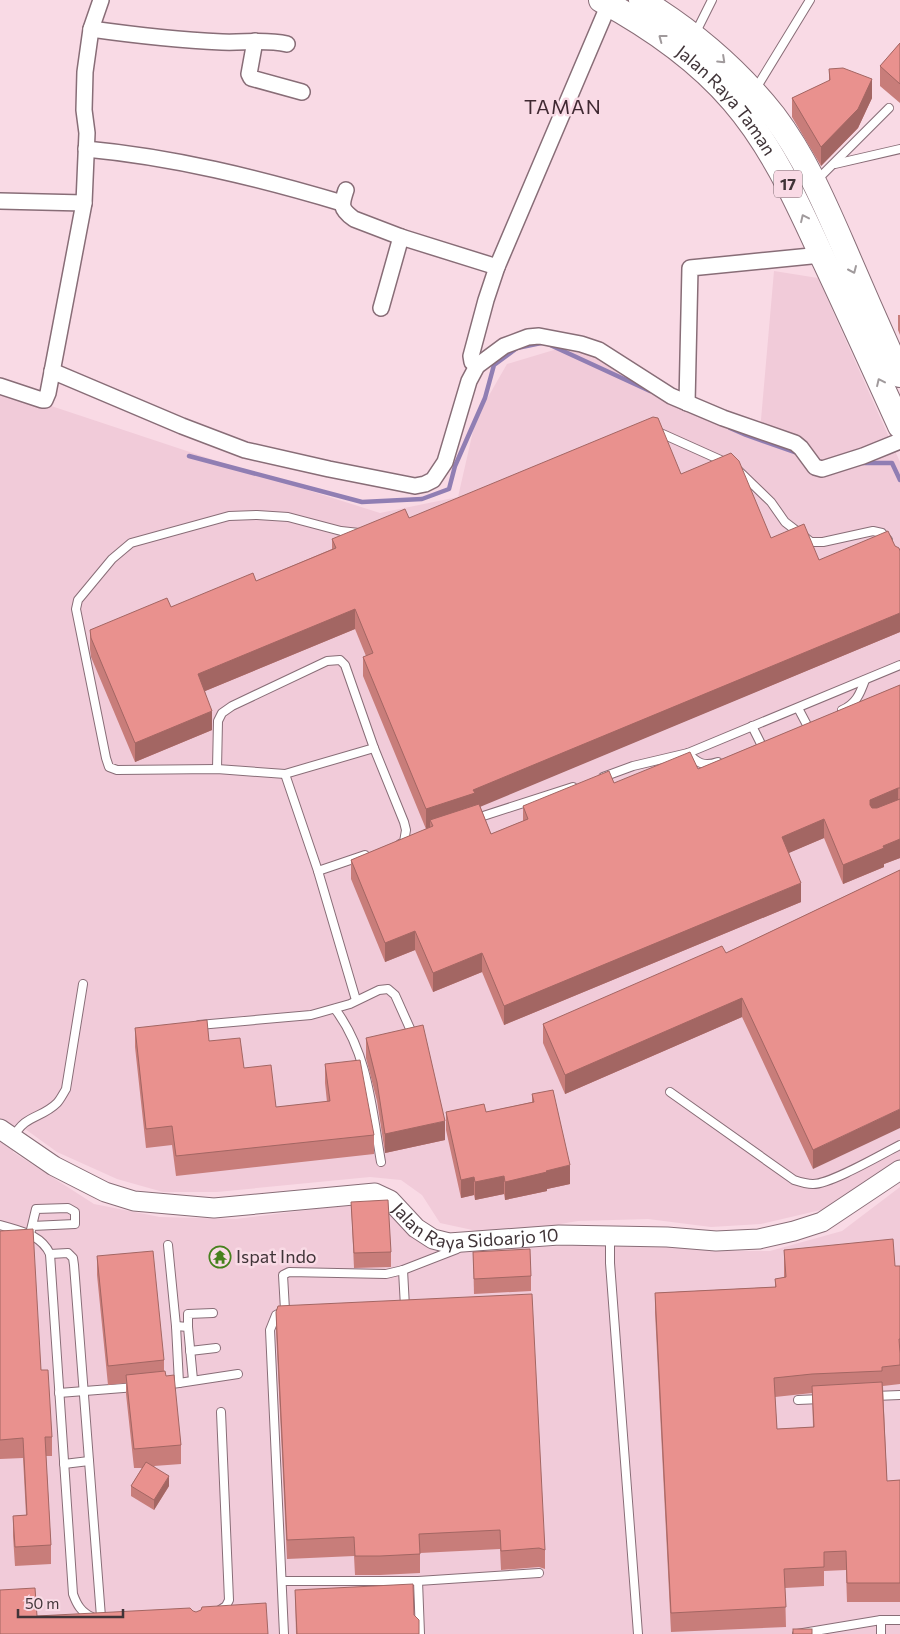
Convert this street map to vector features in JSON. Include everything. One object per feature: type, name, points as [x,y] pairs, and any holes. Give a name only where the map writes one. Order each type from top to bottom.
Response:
[{"type":"highway","name":"Jalan Raya Taman","points":[[641,0],[694,35],[754,92],[775,118],[797,150],[815,182],[900,375]]},
{"type":"highway","name":"Jalan Raya Taman","points":[[605,2],[652,30],[679,50],[732,100],[753,127],[788,184],[900,426]]},
{"type":"street","points":[[0,386],[42,400],[45,400],[48,393],[84,203],[87,133],[84,110],[85,72],[91,29],[101,0]]},
{"type":"street","points":[[477,366],[472,362],[471,356],[497,267],[605,2]]},
{"type":"street","points":[[91,29],[140,36],[223,42],[275,41],[287,44]]},
{"type":"street","points":[[255,41],[249,74],[251,78],[302,92]]},
{"type":"street","points":[[86,149],[144,155],[344,196],[344,210],[354,219],[401,238],[497,267]]},
{"type":"street","points":[[0,201],[84,203]]},
{"type":"street","points":[[381,308],[401,238]]},
{"type":"street","points":[[687,403],[690,268],[821,255]]},
{"type":"street","points":[[52,374],[245,450],[415,486],[433,480],[445,462],[469,381],[477,366],[504,346],[528,337],[550,337],[600,350],[657,388],[687,403],[795,444],[815,467],[822,469],[900,442]]},
{"type":"street","name":"Jalan Raya Sidoarjo 10","points":[[6,1134],[54,1166],[105,1192],[134,1201],[214,1208],[374,1193],[390,1200],[416,1228],[433,1239],[450,1243],[560,1235],[667,1237],[716,1241],[759,1239],[822,1222],[900,1170]]},
{"type":"lane","points":[[694,35],[712,0]]},
{"type":"lane","points":[[754,92],[810,0]]},
{"type":"lane","points":[[815,182],[889,108]]},
{"type":"lane","points":[[835,164],[900,148]]},
{"type":"lane","points":[[646,429],[658,431],[733,466],[771,502],[785,522],[811,542],[822,542],[874,532],[882,533],[892,546]]},
{"type":"lane","points":[[371,530],[356,533],[288,517],[257,514],[229,516],[131,543],[112,559],[78,600],[76,609],[106,758],[109,766],[117,770],[217,769],[285,774],[374,748]]},
{"type":"lane","points":[[217,769],[218,721],[222,713],[232,706],[333,659],[340,660],[345,665],[374,748],[404,822],[406,830],[404,842]]},
{"type":"lane","points":[[591,780],[633,766],[688,753],[864,680],[899,668]]},
{"type":"lane","points":[[830,715],[854,703],[860,693],[864,680]]},
{"type":"lane","points":[[798,708],[811,723],[798,729]]},
{"type":"lane","points":[[752,726],[758,746],[770,740]]},
{"type":"lane","points":[[688,753],[695,761],[703,765],[715,764],[723,760]]},
{"type":"lane","points":[[285,774],[318,871],[356,1000]]},
{"type":"lane","points":[[463,822],[583,783]]},
{"type":"lane","points":[[396,845],[413,840]]},
{"type":"lane","points":[[318,871],[370,854]]},
{"type":"lane","points":[[6,1134],[57,1103],[66,1089],[83,984]]},
{"type":"lane","points":[[186,1026],[311,1015],[335,1009],[379,990],[388,989],[395,995],[412,1033]]},
{"type":"lane","points":[[335,1009],[351,1033],[362,1062],[371,1100],[381,1162]]},
{"type":"lane","points":[[670,1092],[794,1180],[802,1183],[815,1184],[832,1179],[900,1145]]},
{"type":"lane","points":[[0,1225],[31,1230],[75,1224],[75,1212],[68,1208],[36,1209],[31,1230]]},
{"type":"lane","points":[[31,1230],[50,1254],[73,1594],[84,1614],[92,1617],[110,1616]]},
{"type":"lane","points":[[610,1235],[610,1263],[638,1634]]},
{"type":"lane","points":[[285,1310],[283,1275],[286,1272],[386,1274],[403,1270],[477,1242]]},
{"type":"lane","points":[[168,1246],[176,1326],[179,1383]]},
{"type":"lane","points":[[50,1254],[68,1253],[73,1258],[101,1617]]},
{"type":"lane","points":[[403,1270],[404,1307]]},
{"type":"lane","points":[[394,1307],[414,1306]]},
{"type":"lane","points":[[284,1634],[270,1330],[276,1315],[285,1310],[295,1310]]},
{"type":"lane","points":[[193,1380],[188,1314],[213,1313]]},
{"type":"lane","points":[[176,1326],[188,1327]]},
{"type":"lane","points":[[190,1351],[216,1348]]},
{"type":"lane","points":[[160,1385],[238,1374]]},
{"type":"lane","points":[[59,1394],[141,1387]]},
{"type":"lane","points":[[863,1397],[900,1395]]},
{"type":"lane","points":[[798,1400],[826,1399]]},
{"type":"lane","points":[[212,1611],[220,1610],[226,1606],[229,1600],[221,1412]]},
{"type":"lane","points":[[64,1464],[89,1461]]},
{"type":"lane","points":[[282,1581],[418,1581],[539,1573]]},
{"type":"lane","points":[[418,1581],[420,1634]]},
{"type":"lane","points":[[797,1634],[881,1620],[900,1620]]},
{"type":"lane","points":[[881,1620],[881,1634]]},
{"type":"shaded area","points":[[774,271],[818,278],[900,462],[900,1162],[825,1209],[761,1224],[711,1227],[648,1219],[578,1221],[519,1231],[477,1231],[440,1223],[422,1195],[401,1180],[370,1177],[217,1192],[163,1192],[117,1179],[57,1152],[21,1126],[13,1152],[94,1204],[160,1217],[236,1219],[379,1201],[421,1242],[439,1251],[637,1243],[715,1251],[770,1251],[842,1231],[900,1187],[900,1634],[0,1634],[0,389],[380,513],[458,497],[476,418],[507,364],[574,344],[760,431]]},
{"type":"building","points":[[900,43],[900,84],[880,66]]},
{"type":"building","points":[[843,68],[872,79],[858,109],[821,147],[792,98],[830,80],[829,69]]},
{"type":"building","points":[[653,417],[658,418],[681,474],[731,453],[739,461],[771,538],[804,524],[819,560],[888,531],[895,546],[900,551],[900,613],[473,790],[475,793],[426,809],[363,657],[373,653],[355,609],[198,674],[212,711],[135,743],[91,638],[90,630],[167,598],[171,607],[253,573],[256,581],[336,548],[332,539],[405,509],[409,518]]},
{"type":"building","points":[[900,685],[900,788],[870,800],[870,805],[872,808],[877,808],[900,799],[900,839],[883,846],[884,848],[843,865],[824,819],[782,837],[801,883],[504,1006],[482,953],[433,973],[415,931],[385,943],[351,860],[433,826],[430,820],[479,804],[491,834],[528,819],[523,806],[609,771],[614,783],[690,752],[698,769]]},
{"type":"building","points":[[900,870],[900,1109],[813,1150],[742,998],[565,1075],[543,1024],[722,946],[726,953]]},
{"type":"building","points":[[207,1020],[209,1041],[240,1038],[244,1068],[271,1065],[276,1107],[330,1101],[325,1064],[360,1060],[374,1135],[176,1156],[172,1126],[146,1129],[135,1028]]},
{"type":"building","points":[[423,1025],[445,1121],[385,1134],[377,1082],[366,1038]]},
{"type":"building","points":[[553,1090],[570,1165],[505,1182],[504,1176],[475,1182],[474,1177],[461,1180],[446,1112],[484,1104],[486,1112],[534,1102],[532,1094]]},
{"type":"building","points":[[388,1200],[391,1252],[354,1253],[351,1202]]},
{"type":"building","points":[[33,1229],[41,1370],[48,1370],[52,1437],[45,1437],[51,1545],[15,1547],[13,1516],[27,1515],[23,1438],[0,1440],[0,1231]]},
{"type":"building","points":[[893,1239],[895,1266],[900,1266],[900,1365],[882,1367],[882,1371],[812,1374],[774,1378],[777,1429],[814,1427],[812,1386],[882,1382],[887,1481],[900,1480],[900,1583],[847,1583],[846,1551],[824,1552],[824,1567],[784,1569],[786,1607],[671,1613],[655,1293],[776,1287],[775,1279],[786,1277],[784,1250]]},
{"type":"building","points":[[530,1249],[531,1276],[474,1279],[473,1252]]},
{"type":"building","points":[[153,1251],[164,1360],[108,1366],[97,1256]]},
{"type":"building","points":[[532,1294],[545,1550],[539,1548],[501,1551],[500,1530],[419,1534],[420,1554],[380,1556],[355,1556],[354,1537],[287,1540],[276,1312],[278,1306]]},
{"type":"building","points":[[165,1371],[166,1376],[174,1375],[181,1445],[134,1449],[126,1375]]},
{"type":"building","points":[[146,1462],[169,1476],[154,1500],[131,1486]]},
{"type":"building","points":[[413,1584],[414,1615],[419,1620],[419,1634],[297,1634],[295,1590]]},
{"type":"building","points":[[35,1588],[37,1616],[190,1608],[196,1612],[201,1610],[202,1607],[266,1603],[268,1634],[0,1634],[0,1590]]},
{"type":"building","points":[[793,1629],[812,1629],[812,1634],[793,1634]]},
{"type":"waterway","points":[[189,456],[362,502],[422,499],[449,489],[455,466],[485,398],[494,365],[517,348],[541,343]]},
{"type":"waterway","points":[[548,344],[650,391]]},
{"type":"waterway","points":[[730,428],[797,453]]},
{"type":"waterway","points":[[863,463],[892,463],[900,480]]},
{"type":"place","name":"Ispat Indo","points":[[220,1257]]},
{"type":"district","name":"TAMAN","points":[[563,107]]}]
